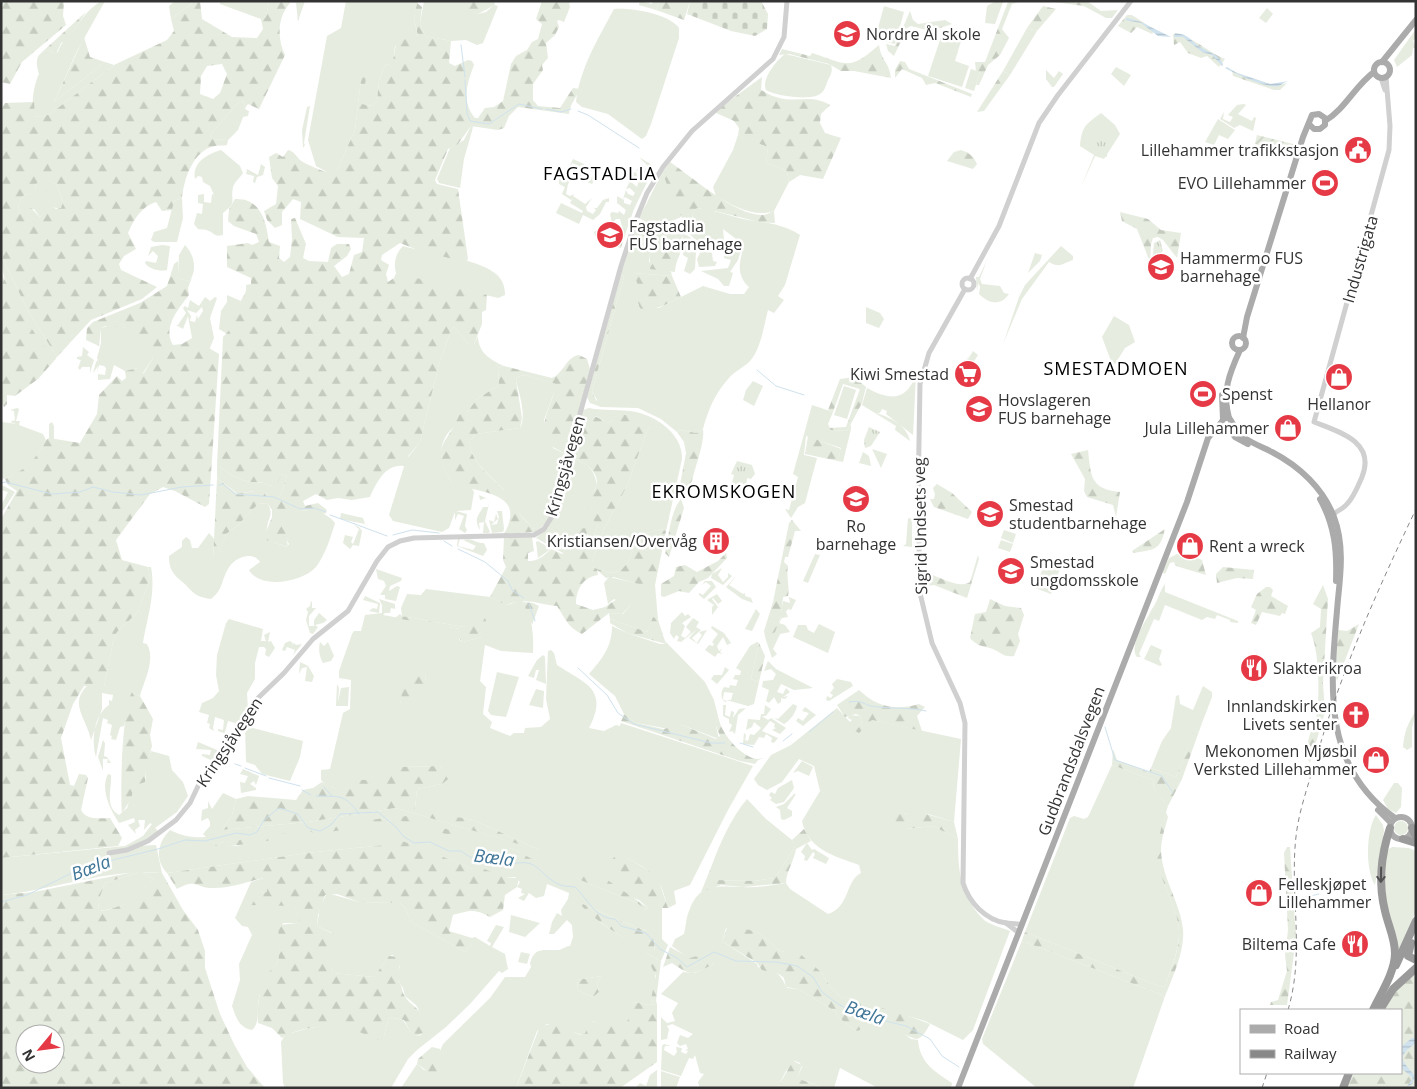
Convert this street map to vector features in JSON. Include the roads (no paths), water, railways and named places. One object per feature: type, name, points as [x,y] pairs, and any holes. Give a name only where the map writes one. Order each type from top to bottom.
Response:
[{"type":"highway","points":[[1375,1009],[1395,955],[1383,902],[1381,881],[1382,860],[1392,823]]},
{"type":"highway","points":[[1413,825],[1416,837]]},
{"type":"highway","points":[[1404,839],[1416,843]]},
{"type":"highway","points":[[1375,1009],[1416,921]]},
{"type":"highway","points":[[1416,930],[1408,953],[1411,959],[1416,960]]},
{"type":"highway","points":[[1381,1009],[1393,989],[1416,968]]},
{"type":"highway","points":[[1342,1088],[1348,1074]]},
{"type":"main road","points":[[1379,76],[1376,66],[1385,63],[1392,49],[1416,20]]},
{"type":"main road","points":[[1312,127],[1322,128],[1324,118],[1342,106],[1362,83],[1390,71],[1385,63]]},
{"type":"main road","points":[[1240,338],[1303,140],[1312,127],[1310,119],[1312,115],[1319,114],[1324,118]]},
{"type":"main road","points":[[1237,349],[1245,346],[1240,338]]},
{"type":"main road","points":[[1237,349],[1232,341],[1240,338]]},
{"type":"main road","points":[[1237,349],[1221,402],[1226,423],[1246,439],[1291,465],[1302,474],[1319,491],[1334,516],[1340,536],[1341,563],[1332,676],[1335,717],[1348,764],[1358,782],[1392,823],[1393,836],[1404,839],[1410,834],[1413,825],[1405,818],[1392,823]]},
{"type":"main road","name":"Gudbrandsdalsvegen","points":[[958,1088],[1187,502],[1210,434],[1226,423]]},
{"type":"main road","points":[[1302,474],[1334,516]]},
{"type":"street","name":"Kringsjåvegen","points":[[109,853],[127,850],[148,841],[176,820],[190,803],[200,782],[221,759],[257,699],[313,639],[348,611],[377,561],[388,547],[400,541],[414,538],[534,535],[546,526],[551,518],[624,258],[644,200],[658,174],[687,136],[773,59],[784,37],[787,1]]},
{"type":"street","points":[[970,278],[974,286],[970,290],[965,289],[962,282],[970,278],[999,226],[1027,150],[1042,118],[1131,1]]},
{"type":"street","name":"Industrigata","points":[[1346,506],[1365,469],[1366,454],[1357,443],[1314,422],[1389,150],[1390,126],[1386,93],[1379,76]]},
{"type":"street","name":"Sigrid Undsets veg","points":[[965,289],[929,353],[920,384],[918,582],[932,643],[960,703],[965,723],[963,883],[968,895],[977,908],[991,918],[1006,923],[1022,925]]},
{"type":"street","points":[[1334,516],[1346,506]]},
{"type":"street","points":[[1334,516],[1346,506]]},
{"type":"street","name":"Sigrid Undsets veg","points":[[1006,923],[1019,933]]},
{"type":"water","points":[[1127,18],[1141,22],[1171,37],[1158,36],[1141,23],[1125,20]]},
{"type":"water","points":[[1175,33],[1188,37],[1198,46],[1217,56],[1223,64],[1222,66],[1212,55],[1202,52],[1183,37],[1174,37]]},
{"type":"water","points":[[1227,67],[1237,73],[1270,84],[1289,81],[1278,86],[1267,85],[1251,80],[1225,68]]},
{"type":"water","points":[[1412,1038],[1416,1038],[1416,1043],[1403,1056],[1404,1063],[1415,1076],[1412,1084],[1406,1088],[1413,1078],[1402,1069],[1402,1046]]},
{"type":"waterway","points":[[461,45],[465,77]]},
{"type":"waterway","points":[[465,80],[467,113],[470,121],[489,124],[519,104],[542,109]]},
{"type":"waterway","points":[[546,109],[561,112],[571,109]]},
{"type":"waterway","points":[[578,111],[588,115],[639,148]]},
{"type":"waterway","points":[[757,370],[776,386],[804,395]]},
{"type":"waterway","points":[[1,483],[5,482],[52,494],[80,492],[93,487],[113,492],[141,495],[182,487],[213,485]]},
{"type":"waterway","points":[[219,485],[223,484],[235,494],[274,497],[300,509],[314,508],[326,512]]},
{"type":"waterway","points":[[330,515],[387,536]]},
{"type":"waterway","points":[[393,535],[412,530],[439,533]]},
{"type":"waterway","points":[[444,541],[452,546]]},
{"type":"waterway","points":[[458,549],[485,562],[508,581],[512,590],[524,598]]},
{"type":"waterway","points":[[529,604],[535,621]]},
{"type":"waterway","points":[[578,668],[607,695],[618,713],[634,724],[711,743],[725,743]]},
{"type":"waterway","points":[[849,702],[859,702],[877,707],[926,711]]},
{"type":"waterway","points":[[809,732],[833,712]]},
{"type":"waterway","points":[[1105,727],[1115,760],[1162,776],[1173,793]]},
{"type":"waterway","points":[[783,741],[792,734]]},
{"type":"waterway","points":[[740,743],[753,747]]},
{"type":"waterway","points":[[235,764],[241,766]]},
{"type":"waterway","points":[[245,768],[266,776]]},
{"type":"waterway","points":[[269,778],[300,786]]},
{"type":"waterway","points":[[324,787],[332,796]]},
{"type":"waterway","points":[[302,790],[311,795]]},
{"type":"waterway","points":[[316,796],[345,799],[359,814]]},
{"type":"waterway","name":"Bæla","points":[[1,902],[27,895],[84,867],[158,849],[185,840],[205,841],[236,833],[250,835],[257,832],[264,820],[279,808],[298,814],[308,828],[320,831],[331,825],[340,814],[378,812],[396,827],[403,836],[414,843],[430,842],[449,851],[461,851],[470,857],[481,860],[495,855],[512,864],[532,864],[556,883],[575,887],[597,912],[608,918],[615,919],[621,926],[646,933],[660,949],[677,958],[687,967],[714,952],[736,961],[776,962],[797,966],[813,977],[822,992],[838,1004],[857,1014],[906,1026],[930,1039],[942,1056],[959,1067]]},
{"type":"waterway","points":[[1302,898],[1319,894]]},
{"type":"railway","points":[[1288,1009],[1296,965],[1294,874],[1297,829],[1301,810],[1327,723],[1349,660],[1416,509]]},
{"type":"railway","points":[[1262,1088],[1267,1074]]},
{"type":"place","name":"Nordre Ål skole","points":[[847,34]]},
{"type":"place","name":"Lillehammer trafikkstasjon","points":[[1358,150]]},
{"type":"place","name":"EVO Lillehammer","points":[[1325,183]]},
{"type":"place","name":"Fagstadlia FUS barnehage","points":[[610,235]]},
{"type":"place","name":"Hammermo FUS barnehage","points":[[1161,267]]},
{"type":"place","name":"Kiwi Smestad","points":[[968,374]]},
{"type":"place","name":"Hellanor","points":[[1339,377]]},
{"type":"place","name":"Spenst","points":[[1203,394]]},
{"type":"place","name":"Hovslageren FUS barnehage","points":[[979,409]]},
{"type":"place","name":"Jula Lillehammer","points":[[1288,428]]},
{"type":"place","name":"Ro barnehage","points":[[856,499]]},
{"type":"place","name":"Smestad studentbarnehage","points":[[990,514]]},
{"type":"place","name":"Kristiansen/Overvåg","points":[[716,541]]},
{"type":"place","name":"Rent a wreck","points":[[1190,546]]},
{"type":"place","name":"Smestad ungdomsskole","points":[[1011,571]]},
{"type":"place","name":"Slakterikroa","points":[[1254,668]]},
{"type":"place","name":"Innlandskirken Livets senter","points":[[1356,715]]},
{"type":"place","name":"Mekonomen Mjøsbil Verksted Lillehammer","points":[[1376,760]]},
{"type":"place","name":"Felleskjøpet Lillehammer","points":[[1259,893]]},
{"type":"place","name":"Biltema Cafe","points":[[1355,944]]},
{"type":"district","name":"FAGSTADLIA","points":[[600,174]]},
{"type":"district","name":"SMESTADMOEN","points":[[1116,369]]},
{"type":"district","name":"EKROMSKOGEN","points":[[724,492]]}]
